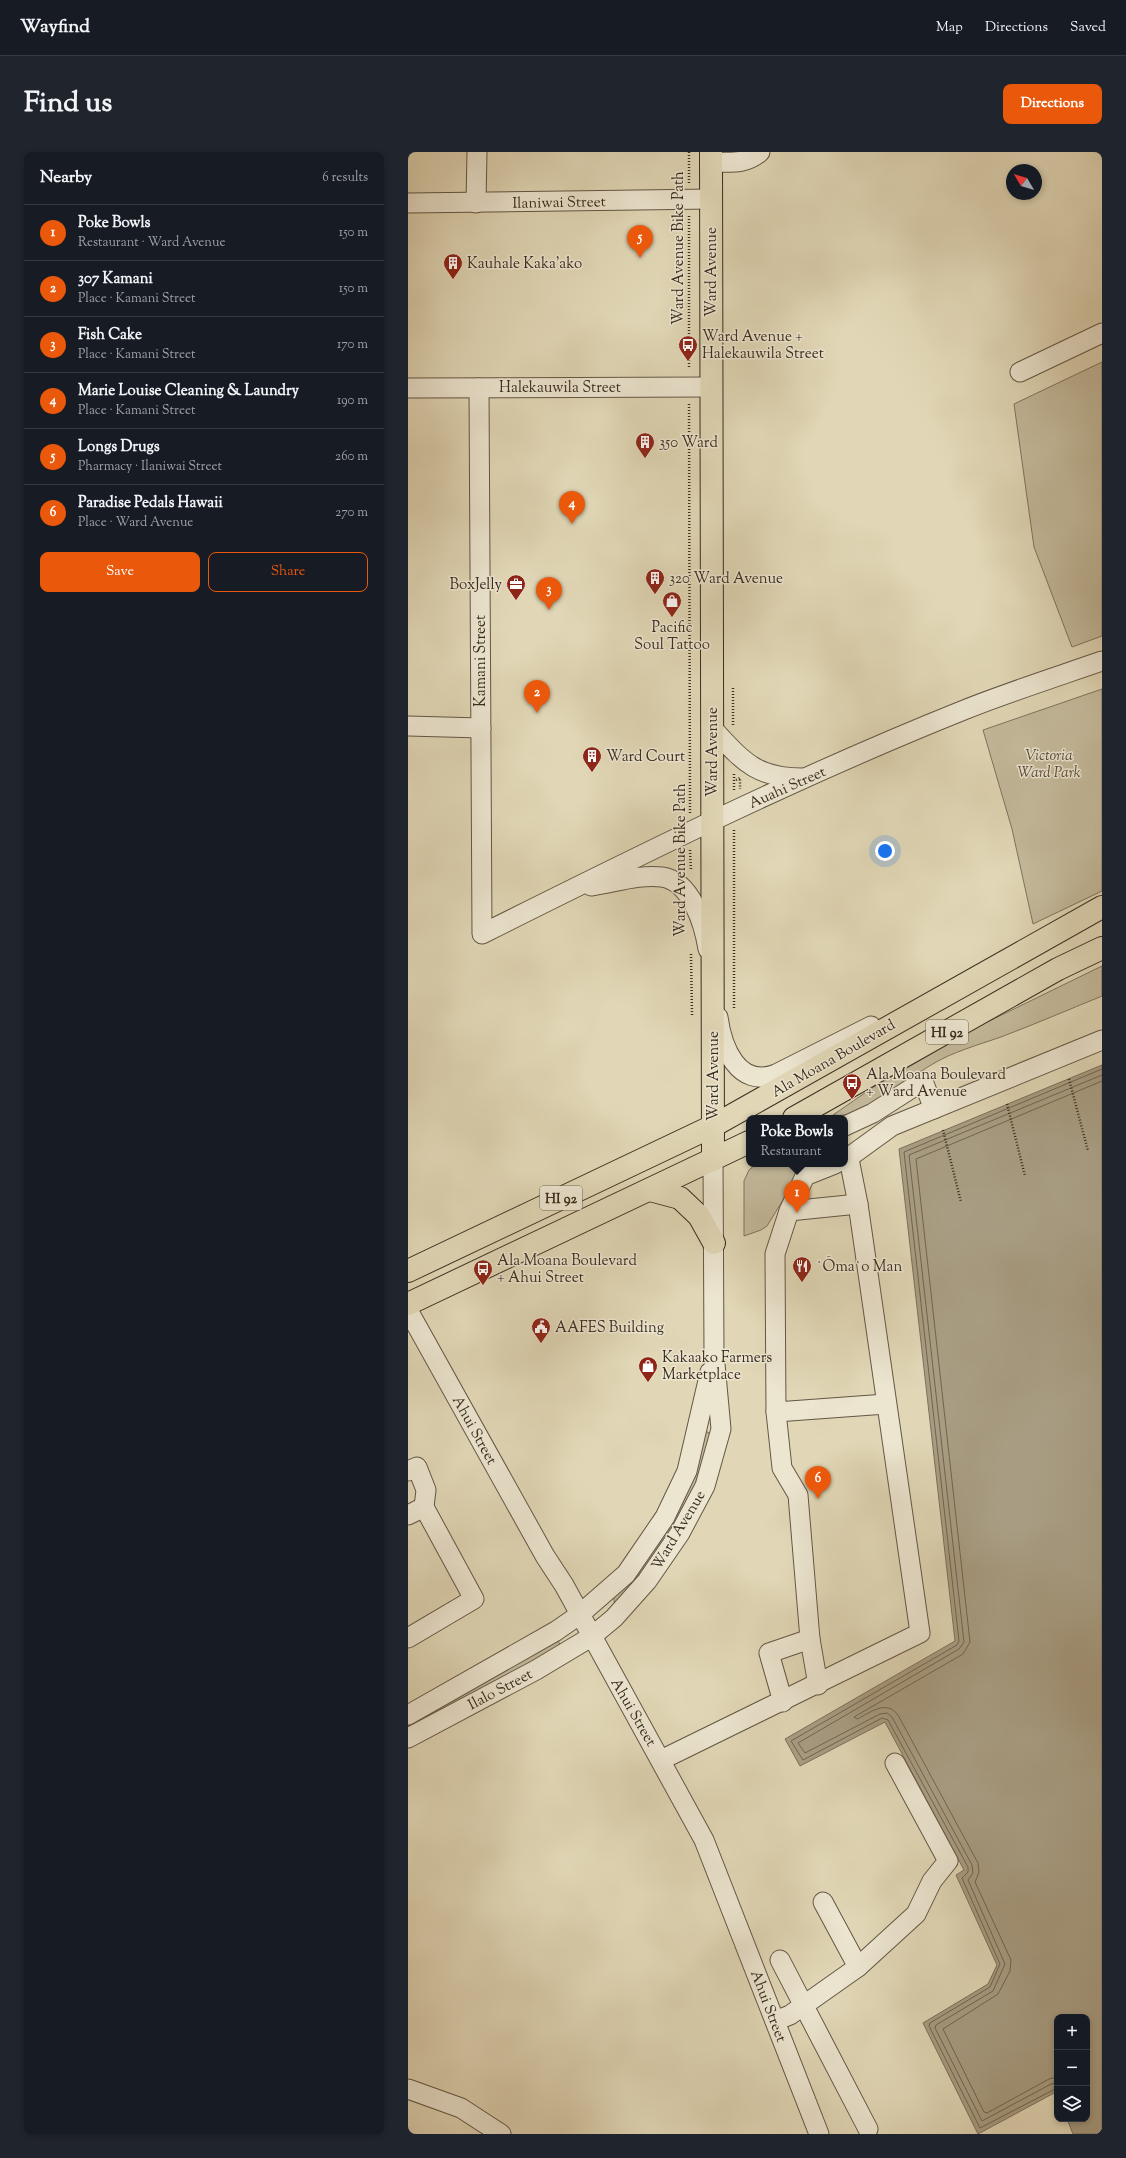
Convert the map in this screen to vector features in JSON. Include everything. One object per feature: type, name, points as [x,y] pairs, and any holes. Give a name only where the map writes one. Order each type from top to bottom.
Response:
[{"type":"main road","name":"Ward Avenue","points":[[711,157],[713,1160]]},
{"type":"main road","name":"Ala Moana Boulevard","points":[[408,1271],[713,1126],[953,989],[1102,907]]},
{"type":"main road","name":"HI 92","points":[[799,1115],[1058,969],[1102,948]]},
{"type":"main road","name":"HI 92","points":[[408,1304],[746,1144]]},
{"type":"main road","points":[[650,1190],[680,1198],[699,1216],[714,1243]]},
{"type":"street","points":[[476,203],[477,152]]},
{"type":"street","points":[[711,157],[740,162],[752,159],[760,152]]},
{"type":"street","name":"Ilaniwai Street","points":[[408,203],[711,199]]},
{"type":"street","points":[[1020,372],[1102,333]]},
{"type":"street","name":"Halekauwila Street","points":[[408,388],[711,387]]},
{"type":"street","name":"Kamani Street","points":[[479,388],[482,934]]},
{"type":"street","name":"Auahi Street","points":[[482,934],[690,831],[805,778],[965,710],[1102,661]]},
{"type":"street","points":[[408,726],[480,728]]},
{"type":"street","points":[[712,728],[748,765],[766,774],[782,778],[805,778]]},
{"type":"street","points":[[572,889],[645,878],[662,877],[677,884],[691,900],[706,936],[720,1029],[727,1050],[742,1070],[751,1076],[762,1078],[776,1074],[842,1040],[953,989]]},
{"type":"street","points":[[848,1157],[885,1130],[934,1108],[1102,1040]]},
{"type":"street","points":[[848,1124],[873,1112],[923,1081],[934,1108]]},
{"type":"street","name":"Ward Avenue","points":[[591,1637],[614,1618],[648,1581],[680,1533],[705,1486],[721,1430],[714,1353],[713,1160]]},
{"type":"street","points":[[818,1685],[810,1639],[798,1495],[782,1468],[776,1412],[776,1254],[789,1211],[805,1176],[828,1167]]},
{"type":"street","points":[[661,1760],[818,1685],[920,1633],[858,1204],[845,1167]]},
{"type":"street","points":[[789,1211],[858,1204]]},
{"type":"street","name":"Ahui Street","points":[[408,1310],[541,1549],[564,1585],[591,1637],[661,1760],[711,1855],[819,2134]]},
{"type":"street","name":"Ward Avenue","points":[[579,1615],[626,1574],[665,1517],[687,1471],[714,1353]]},
{"type":"street","points":[[776,1412],[886,1404]]},
{"type":"street","points":[[408,1472],[418,1467],[426,1490],[416,1511],[474,1599],[408,1638]]},
{"type":"street","name":"Ilalo Street","points":[[408,1715],[579,1615]]},
{"type":"street","name":"Ilalo Street","points":[[408,1738],[536,1670],[591,1637]]},
{"type":"street","points":[[783,1702],[769,1653],[810,1639]]},
{"type":"street","points":[[775,2021],[790,2015],[803,2004],[858,1967],[916,1914],[932,1881],[948,1861],[895,1763]]},
{"type":"street","points":[[822,1902],[858,1967]]},
{"type":"street","points":[[780,1960],[868,2129]]},
{"type":"street","points":[[408,2089],[461,2108],[501,2134]]},
{"type":"path","name":"Ward Avenue Bike Path","points":[[688,152],[691,900]]},
{"type":"path","points":[[736,780],[740,778],[740,793]]},
{"type":"path","name":"Ward Avenue Bike Path","points":[[691,947],[692,1017]]},
{"type":"path","points":[[1069,1079],[1088,1151]]},
{"type":"path","points":[[1007,1104],[1025,1176]]},
{"type":"path","points":[[943,1130],[961,1202]]},
{"type":"green space","points":[[1102,362],[1102,636],[1072,647],[1034,547],[1014,404]]},
{"type":"green space","name":"Victoria Ward Park","points":[[1102,689],[1102,891],[1033,924],[1012,829],[983,730]]},
{"type":"green space","points":[[1102,966],[1102,996],[1014,1032],[948,1056],[920,1072],[871,1106],[858,1112],[846,1115],[833,1115],[872,1088],[981,1025]]},
{"type":"green space","points":[[752,1167],[803,1167],[767,1226],[761,1230],[744,1236],[744,1181],[749,1170]]},
{"type":"green space","points":[[705,1432],[708,1432],[710,1435],[694,1489],[667,1542],[616,1603],[614,1602],[614,1598],[631,1579]]},
{"type":"green space","points":[[558,1641],[561,1646],[408,1730],[408,1722]]},
{"type":"water","points":[[1102,1065],[1102,2134],[1073,2134],[1068,2122],[1090,2122],[1090,2014],[1054,2014],[1054,2093],[978,2134],[923,2023],[988,1984],[997,1965],[956,1875],[964,1870],[885,1722],[800,1766],[785,1739],[955,1641],[899,1149]]},
{"type":"place","name":"Longs Drugs","points":[[640,258]]},
{"type":"place","name":"Kauhale Kaka'ako","points":[[453,280]]},
{"type":"place","name":"Ward Avenue + Halekauwila Street","points":[[688,362]]},
{"type":"place","name":"350 Ward","points":[[645,459]]},
{"type":"place","name":"Marie Louise Cleaning & Laundry","points":[[572,524]]},
{"type":"place","name":"320 Ward Avenue","points":[[655,595]]},
{"type":"place","name":"BoxJelly","points":[[516,601]]},
{"type":"place","name":"Fish Cake","points":[[549,610]]},
{"type":"place","name":"Pacific Soul Tattoo","points":[[672,618]]},
{"type":"place","name":"307 Kamani","points":[[537,713]]},
{"type":"place","name":"Ward Court","points":[[592,773]]},
{"type":"place","name":"Ala Moana Boulevard + Ward Avenue","points":[[852,1100]]},
{"type":"place","name":"Poke Bowls","points":[[797,1213]]},
{"type":"place","name":"ʻŌmaʻo Man","points":[[802,1283]]},
{"type":"place","name":"Ala Moana Boulevard + Ahui Street","points":[[483,1286]]},
{"type":"place","name":"AAFES Building","points":[[541,1344]]},
{"type":"place","name":"Kakaako Farmers Marketplace","points":[[648,1383]]},
{"type":"place","name":"Paradise Pedals Hawaii","points":[[818,1499]]}]
